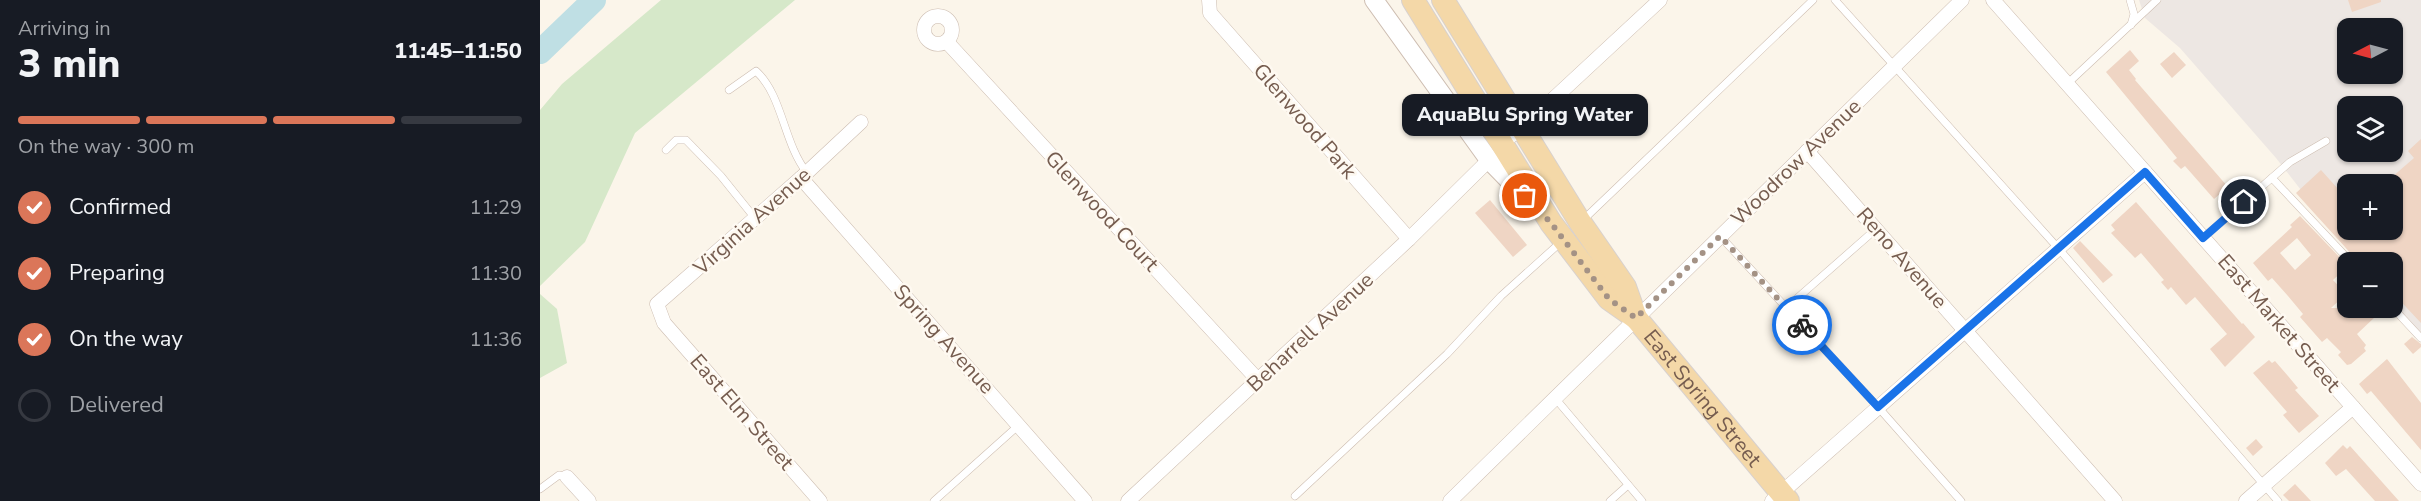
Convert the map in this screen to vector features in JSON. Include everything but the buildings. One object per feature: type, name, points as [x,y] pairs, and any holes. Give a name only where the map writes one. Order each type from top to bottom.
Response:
[{"type":"main road","name":"East Spring Street","points":[[1413,0],[1495,152],[1609,299],[1636,318],[1780,498]]},
{"type":"main road","points":[[1443,0],[1580,222],[1625,287],[1636,318]]},
{"type":"street","name":"Glenwood Park","points":[[1209,0],[1210,13],[1409,239]]},
{"type":"street","points":[[1374,0],[1495,152]]},
{"type":"street","name":"Beharrell Avenue","points":[[1128,501],[1409,239],[1495,152],[1660,0]]},
{"type":"street","name":"Woodrow Avenue","points":[[1450,501],[1962,0]]},
{"type":"street","name":"East Market Street","points":[[1994,0],[2421,484]]},
{"type":"street","name":"Glenwood Court","points":[[947,42],[1258,380]]},
{"type":"street","name":"Virginia Avenue","points":[[664,323],[657,303],[804,175],[861,122]]},
{"type":"street","name":"Reno Avenue","points":[[1807,151],[2115,501]]},
{"type":"street","points":[[1780,498],[1878,407],[2145,172]]},
{"type":"street","name":"Spring Avenue","points":[[804,175],[1086,501]]},
{"type":"street","name":"East Elm Street","points":[[664,323],[820,501]]},
{"type":"street","points":[[2247,501],[2353,407]]},
{"type":"street","points":[[567,477],[590,501]]},
{"type":"lane","points":[[1580,222],[1813,0]]},
{"type":"lane","points":[[1835,0],[2058,249],[2278,501]]},
{"type":"lane","points":[[2130,0],[2134,14],[2131,25]]},
{"type":"lane","points":[[2067,84],[2157,0]]},
{"type":"lane","points":[[729,90],[756,71],[765,79],[775,97],[789,141],[804,175]]},
{"type":"lane","points":[[666,150],[676,140],[686,140],[721,176],[754,217]]},
{"type":"lane","points":[[2203,238],[2290,162],[2326,141]]},
{"type":"lane","points":[[2272,178],[2342,252]]},
{"type":"lane","points":[[1786,308],[1876,229]]},
{"type":"lane","points":[[1295,496],[1447,354],[1557,232]]},
{"type":"lane","points":[[1720,236],[1878,407],[1961,501]]},
{"type":"lane","points":[[2402,318],[2421,338]]},
{"type":"lane","points":[[1555,398],[1642,501]]},
{"type":"lane","points":[[934,501],[1020,424]]},
{"type":"lane","points":[[540,489],[559,475],[567,477]]},
{"type":"lane","points":[[1610,501],[1628,485]]},
{"type":"shaded area","points":[[2139,0],[2421,0],[2421,333],[2415,338],[2400,318],[2403,318],[2403,252],[2349,252],[2340,240],[2403,240],[2403,174],[2337,174],[2337,236],[2276,158],[2180,48],[2145,18]]},
{"type":"green space","points":[[661,0],[795,0],[635,133],[585,242],[540,286],[540,110],[562,84]]},
{"type":"green space","points":[[540,294],[557,309],[567,363],[540,378]]},
{"type":"waterway","points":[[540,52],[594,0]]},
{"type":"way so far","points":[[1525,196],[1551,223],[1609,299],[1636,318],[1720,236],[1802,325]]},
{"type":"place","name":"AquaBlu Spring Water","points":[[1525,196]]},
{"type":"route","points":[[1802,325],[1878,407],[2145,172],[2203,238],[2244,202]]}]
